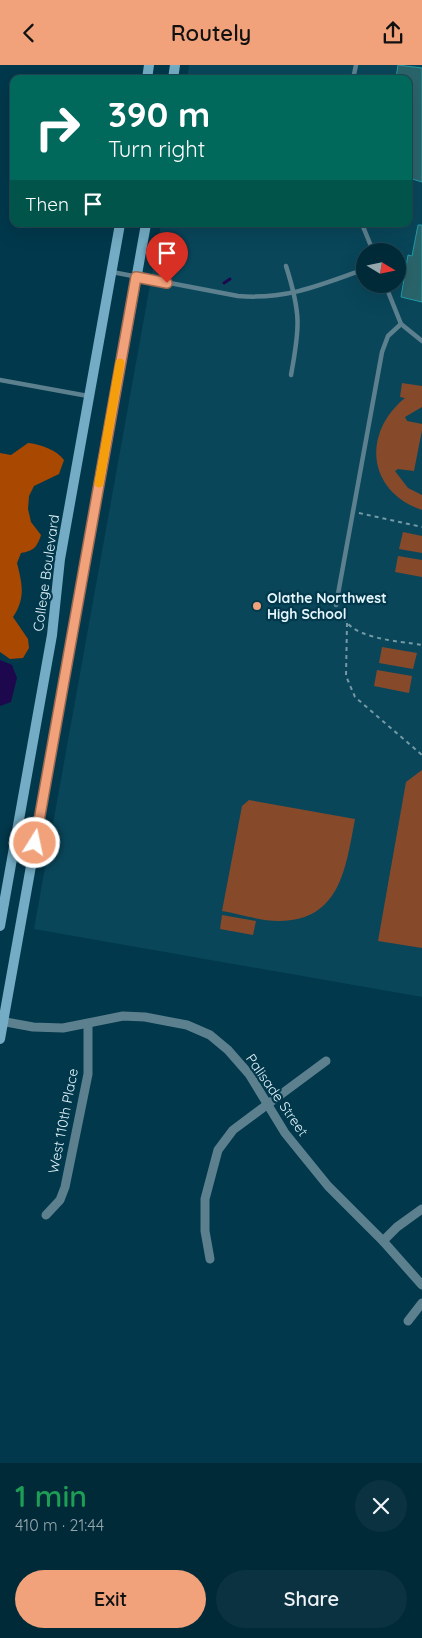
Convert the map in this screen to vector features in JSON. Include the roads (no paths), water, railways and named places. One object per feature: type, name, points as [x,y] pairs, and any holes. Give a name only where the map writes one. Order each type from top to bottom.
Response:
[{"type":"main road","name":"College Boulevard","points":[[0,926],[52,635],[60,559],[120,227]]},
{"type":"main road","points":[[0,1039],[1,1021],[145,227]]},
{"type":"street","name":"Palisade Street","points":[[1,1021],[33,1027],[63,1028],[123,1017],[145,1017],[187,1025],[203,1032],[222,1045],[239,1062],[249,1074],[284,1133],[328,1186],[383,1241],[422,1285]]},
{"type":"street","name":"West 110th Place","points":[[46,1215],[60,1200],[65,1187],[88,1074],[88,1024]]},
{"type":"street","points":[[210,1259],[204,1231],[205,1199],[218,1150],[233,1129],[326,1061]]},
{"type":"street","points":[[383,1241],[397,1227],[422,1209]]},
{"type":"street","points":[[408,1321],[422,1303]]},
{"type":"lane","points":[[363,227],[370,243]]},
{"type":"lane","points":[[286,266],[294,293],[299,332],[291,375]]},
{"type":"lane","points":[[112,272],[238,296],[255,297],[294,293],[356,272]]},
{"type":"lane","points":[[389,293],[401,324],[422,341]]},
{"type":"lane","points":[[336,605],[382,352],[388,336],[401,324]]},
{"type":"lane","points":[[0,380],[89,396]]},
{"type":"waterway","points":[[224,283],[230,279]]},
{"type":"place","name":"Olathe Northwest High School","points":[[257,606]]}]
